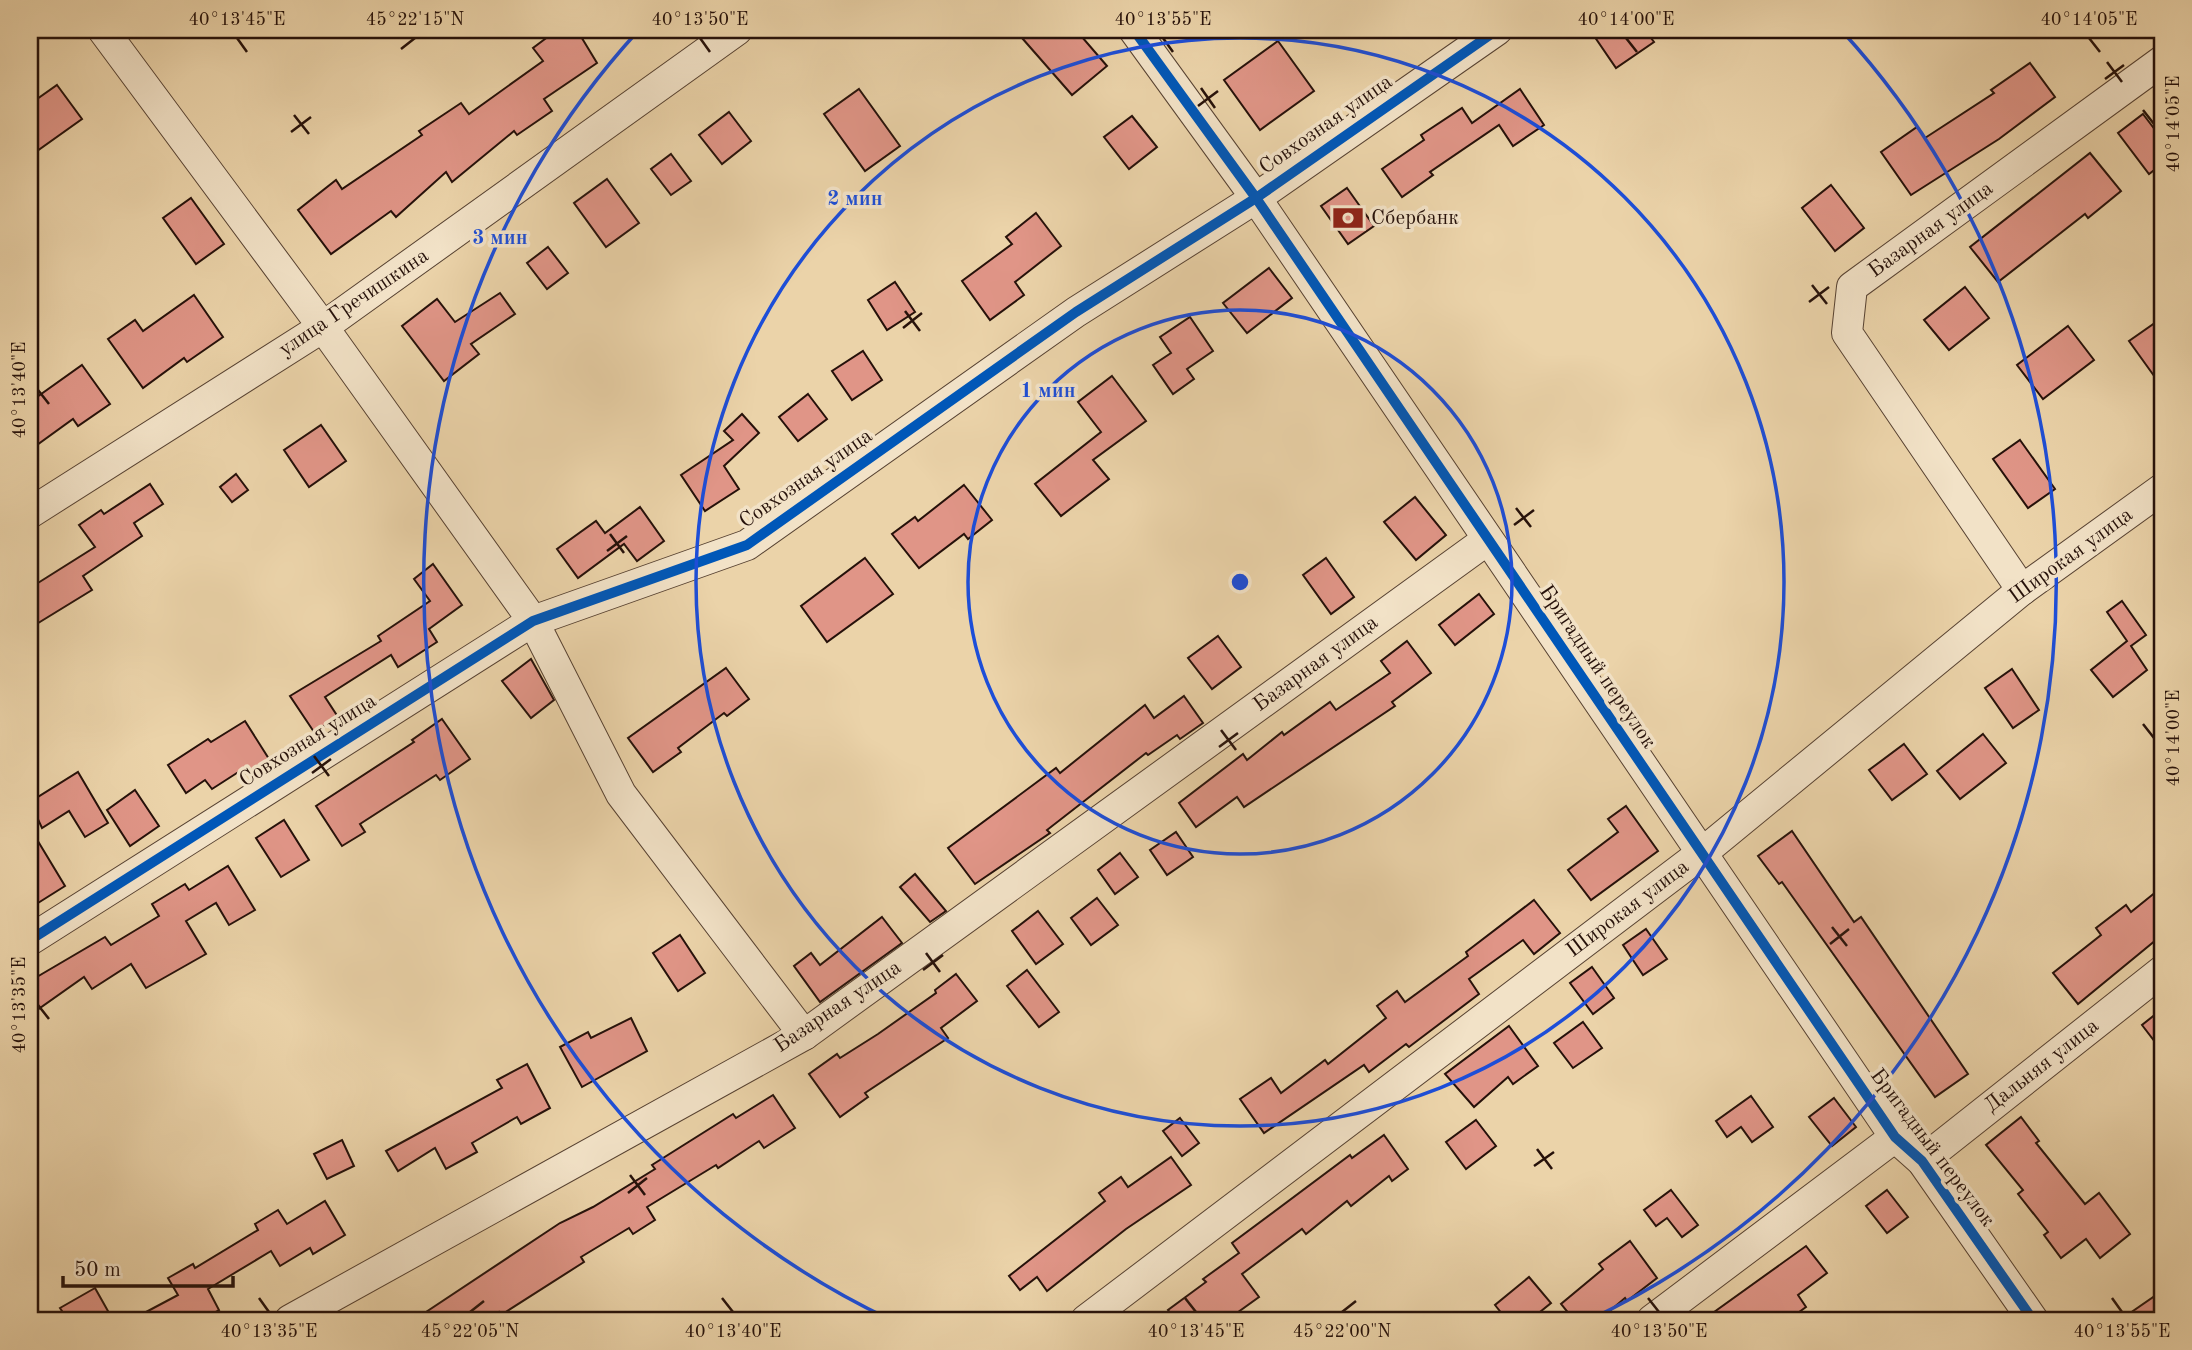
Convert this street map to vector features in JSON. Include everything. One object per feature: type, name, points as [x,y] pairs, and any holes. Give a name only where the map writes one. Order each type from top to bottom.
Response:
[{"type":"street","points":[[103,30],[323,327],[533,621],[621,794],[804,1035]]},
{"type":"street","name":"улица Гречишкина","points":[[30,513],[323,327],[647,98],[737,30]]},
{"type":"street","name":"Бригадный переулок","points":[[1134,30],[1256,198],[1895,1137],[1922,1161],[2034,1320]]},
{"type":"street","name":"Совхозная улица","points":[[30,940],[533,621],[747,545],[1076,312],[1256,198],[1497,30]]},
{"type":"street","name":"Базарная улица","points":[[2022,590],[1847,333],[1852,286],[2162,61]]},
{"type":"street","name":"Широкая улица","points":[[1086,1320],[1702,853],[2022,590],[2162,489]]},
{"type":"street","name":"Базарная улица","points":[[290,1320],[804,1035],[1487,540]]},
{"type":"street","name":"Дальняя улица","points":[[1922,1161],[2162,971]]},
{"type":"street","points":[[1652,1320],[1895,1137]]},
{"type":"building","points":[[557,30],[577,30],[597,63],[544,99],[552,111],[517,135],[514,131],[452,182],[446,172],[396,217],[391,211],[331,254],[298,210],[336,180],[342,189],[422,135],[419,131],[461,103],[469,114],[543,61],[533,48]]},
{"type":"building","points":[[1015,30],[1076,30],[1107,66],[1072,95]]},
{"type":"building","points":[[1590,30],[1645,30],[1654,42],[1616,68]]},
{"type":"building","points":[[1278,41],[1314,91],[1260,130],[1224,80]]},
{"type":"building","points":[[2030,63],[2055,97],[1999,139],[1911,195],[1881,152],[1917,127],[1925,138],[1994,93],[1991,90]]},
{"type":"building","points":[[57,85],[82,119],[30,156],[30,104]]},
{"type":"building","points":[[859,89],[900,146],[865,171],[824,114]]},
{"type":"building","points":[[1520,89],[1544,125],[1513,146],[1499,125],[1430,172],[1433,175],[1402,197],[1382,169],[1424,140],[1421,135],[1462,108],[1472,123]]},
{"type":"building","points":[[729,112],[751,141],[722,164],[699,135]]},
{"type":"building","points":[[2143,114],[2162,139],[2162,164],[2149,174],[2118,133]]},
{"type":"building","points":[[1132,116],[1157,147],[1129,169],[1104,137]]},
{"type":"building","points":[[2090,153],[2121,191],[2088,218],[2085,214],[1998,282],[1970,247]]},
{"type":"building","points":[[671,154],[691,181],[671,195],[651,169]]},
{"type":"building","points":[[607,179],[639,223],[606,247],[574,203]]},
{"type":"building","points":[[1831,185],[1864,228],[1835,251],[1802,208]]},
{"type":"building","points":[[1347,188],[1374,226],[1348,244],[1321,206]]},
{"type":"building","points":[[191,198],[224,244],[196,264],[163,218]]},
{"type":"building","points":[[1036,213],[1061,246],[1015,282],[1024,295],[990,320],[962,281],[1012,244],[1006,237]]},
{"type":"building","points":[[548,247],[568,273],[547,289],[527,263]]},
{"type":"building","points":[[1269,268],[1292,298],[1247,333],[1223,303]]},
{"type":"building","points":[[895,282],[915,312],[887,330],[868,300]]},
{"type":"building","points":[[1965,287],[1989,318],[1949,350],[1924,320]]},
{"type":"building","points":[[500,293],[515,314],[471,344],[479,354],[444,381],[402,326],[437,299],[455,322]]},
{"type":"building","points":[[194,295],[223,337],[187,362],[184,358],[143,388],[108,339],[135,320],[143,331]]},
{"type":"building","points":[[1190,317],[1213,351],[1187,369],[1194,379],[1173,394],[1153,365],[1171,353],[1160,337]]},
{"type":"building","points":[[2162,318],[2162,387],[2129,341]]},
{"type":"building","points":[[2068,326],[2094,360],[2043,399],[2017,365]]},
{"type":"building","points":[[863,351],[882,380],[852,400],[832,371]]},
{"type":"building","points":[[82,365],[110,404],[78,426],[73,419],[30,450],[30,402]]},
{"type":"building","points":[[1112,376],[1146,421],[1093,460],[1109,479],[1061,516],[1035,484],[1101,432],[1078,402]]},
{"type":"building","points":[[808,394],[827,419],[798,441],[779,417]]},
{"type":"building","points":[[742,414],[759,433],[724,466],[739,489],[705,511],[681,475],[733,440],[724,431]]},
{"type":"building","points":[[321,425],[346,461],[309,487],[284,450]]},
{"type":"building","points":[[2020,440],[2055,489],[2028,508],[1993,459]]},
{"type":"building","points":[[236,474],[248,490],[232,502],[220,487]]},
{"type":"building","points":[[150,484],[163,504],[134,523],[142,536],[83,576],[92,590],[30,628],[30,588],[95,547],[79,525],[101,510],[104,514]]},
{"type":"building","points":[[964,485],[992,520],[968,539],[964,534],[919,568],[892,534],[915,517],[918,521]]},
{"type":"building","points":[[1415,497],[1446,535],[1416,560],[1384,522]]},
{"type":"building","points":[[640,507],[664,541],[637,561],[624,544],[578,578],[557,549],[596,521],[605,533]]},
{"type":"building","points":[[865,558],[893,594],[827,642],[801,606]]},
{"type":"building","points":[[1326,558],[1354,597],[1331,614],[1303,575]]},
{"type":"building","points":[[433,564],[462,605],[429,629],[437,642],[398,667],[391,655],[325,697],[338,717],[314,732],[290,696],[381,641],[378,636],[430,601],[414,579]]},
{"type":"building","points":[[1479,594],[1494,614],[1455,645],[1439,625]]},
{"type":"building","points":[[2122,601],[2146,635],[2131,646],[2147,670],[2113,697],[2091,670],[2127,641],[2107,612]]},
{"type":"building","points":[[1218,636],[1241,667],[1212,689],[1188,658]]},
{"type":"building","points":[[1407,641],[1431,673],[1392,702],[1395,706],[1244,807],[1237,797],[1196,827],[1179,803],[1243,754],[1247,760],[1282,732],[1284,735],[1330,702],[1336,710],[1390,673],[1381,661]]},
{"type":"building","points":[[531,659],[554,700],[531,718],[502,681]]},
{"type":"building","points":[[726,668],[749,699],[727,716],[724,713],[678,748],[681,752],[653,772],[628,738]]},
{"type":"building","points":[[2012,669],[2039,710],[2013,728],[1985,688]]},
{"type":"building","points":[[1184,696],[1203,723],[1180,739],[1177,735],[1148,755],[1146,753],[1047,830],[1050,833],[975,884],[948,848],[1056,768],[1060,773],[1145,705],[1154,718]]},
{"type":"building","points":[[442,719],[470,759],[440,780],[436,775],[360,824],[365,832],[342,846],[316,806],[414,742],[412,740]]},
{"type":"building","points":[[245,721],[269,759],[243,775],[240,771],[212,789],[205,780],[186,793],[168,765],[208,739],[211,742]]},
{"type":"building","points":[[1983,734],[2006,763],[1960,799],[1937,771]]},
{"type":"building","points":[[1904,744],[1927,774],[1892,800],[1869,770]]},
{"type":"building","points":[[78,772],[108,823],[85,837],[69,811],[42,828],[30,802]]},
{"type":"building","points":[[135,790],[159,826],[130,846],[107,810]]},
{"type":"building","points":[[1626,806],[1658,851],[1591,900],[1568,870],[1618,832],[1608,819]]},
{"type":"building","points":[[284,820],[309,860],[281,877],[256,838]]},
{"type":"building","points":[[30,828],[65,886],[30,908]]},
{"type":"building","points":[[1792,831],[1854,922],[1861,917],[1968,1074],[1935,1097],[1782,882],[1779,884],[1758,856]]},
{"type":"building","points":[[1176,832],[1193,857],[1167,875],[1150,850]]},
{"type":"building","points":[[1120,853],[1138,877],[1115,894],[1098,870]]},
{"type":"building","points":[[228,866],[255,910],[229,925],[216,903],[186,921],[206,954],[146,988],[131,964],[92,989],[84,977],[30,1015],[30,981],[105,937],[111,945],[159,916],[152,904],[185,884],[189,890]]},
{"type":"building","points":[[915,874],[946,911],[930,922],[900,887]]},
{"type":"building","points":[[2162,887],[2162,935],[2078,1004],[2053,973],[2101,935],[2096,928],[2126,905],[2131,912]]},
{"type":"building","points":[[1097,898],[1118,925],[1091,945],[1071,918]]},
{"type":"building","points":[[1534,900],[1560,933],[1534,954],[1523,940],[1469,979],[1479,994],[1409,1047],[1406,1044],[1369,1072],[1364,1065],[1264,1133],[1240,1099],[1271,1078],[1281,1093],[1325,1060],[1328,1064],[1386,1018],[1377,1006],[1397,991],[1405,1002],[1468,956],[1466,952]]},
{"type":"building","points":[[1038,911],[1063,944],[1036,964],[1012,931]]},
{"type":"building","points":[[882,917],[902,943],[820,1002],[794,966],[811,953],[820,965]]},
{"type":"building","points":[[1646,929],[1667,959],[1643,975],[1623,945]]},
{"type":"building","points":[[680,935],[705,973],[678,991],[653,953]]},
{"type":"building","points":[[1592,967],[1614,998],[1593,1014],[1570,983]]},
{"type":"building","points":[[1027,970],[1059,1012],[1039,1027],[1007,986]]},
{"type":"building","points":[[956,974],[977,1001],[941,1028],[948,1038],[865,1093],[868,1097],[840,1117],[809,1074],[837,1054],[840,1058],[878,1034],[936,993],[935,990]]},
{"type":"building","points":[[2162,1009],[2162,1051],[2142,1025]]},
{"type":"building","points":[[631,1018],[647,1051],[582,1087],[560,1047],[588,1032],[591,1038]]},
{"type":"building","points":[[1583,1022],[1602,1048],[1573,1068],[1554,1043]]},
{"type":"building","points":[[1509,1026],[1538,1066],[1513,1084],[1508,1077],[1474,1107],[1445,1074]]},
{"type":"building","points":[[527,1064],[550,1108],[521,1124],[517,1117],[472,1143],[477,1152],[446,1169],[435,1148],[398,1171],[386,1151],[502,1088],[497,1080]]},
{"type":"building","points":[[773,1095],[795,1128],[764,1148],[759,1141],[718,1168],[716,1165],[647,1207],[655,1220],[633,1234],[629,1228],[581,1257],[584,1262],[501,1315],[499,1312],[487,1320],[414,1320],[560,1223],[593,1207],[655,1169],[652,1165],[733,1114],[736,1118]]},
{"type":"building","points":[[1751,1096],[1773,1127],[1752,1142],[1741,1127],[1727,1137],[1716,1121]]},
{"type":"building","points":[[1834,1098],[1856,1127],[1832,1146],[1809,1117]]},
{"type":"building","points":[[2021,1117],[2039,1141],[2036,1143],[2085,1204],[2099,1193],[2130,1234],[2100,1258],[2086,1239],[2061,1258],[2044,1235],[2048,1232],[2018,1194],[2023,1190],[1986,1145]]},
{"type":"building","points":[[1180,1118],[1199,1143],[1182,1156],[1163,1131]]},
{"type":"building","points":[[1476,1120],[1496,1146],[1466,1169],[1446,1142]]},
{"type":"building","points":[[1384,1135],[1408,1169],[1392,1181],[1389,1176],[1351,1206],[1347,1201],[1306,1234],[1302,1229],[1242,1274],[1259,1297],[1227,1320],[1176,1320],[1168,1310],[1206,1282],[1203,1279],[1239,1253],[1232,1243],[1350,1155],[1352,1158]]},
{"type":"building","points":[[342,1140],[354,1166],[327,1179],[314,1154]]},
{"type":"building","points":[[1171,1157],[1191,1185],[1126,1229],[1047,1291],[1037,1277],[1020,1290],[1009,1276],[1105,1201],[1099,1193],[1121,1177],[1128,1187]]},
{"type":"building","points":[[1671,1190],[1698,1225],[1682,1237],[1667,1218],[1656,1226],[1644,1210]]},
{"type":"building","points":[[1887,1190],[1908,1217],[1887,1233],[1866,1206]]},
{"type":"building","points":[[325,1201],[345,1235],[313,1254],[310,1248],[280,1266],[271,1251],[208,1289],[219,1310],[201,1320],[131,1320],[178,1295],[168,1278],[193,1264],[195,1268],[258,1230],[255,1224],[278,1210],[287,1224]]},
{"type":"building","points":[[1630,1241],[1657,1278],[1627,1301],[1625,1298],[1599,1320],[1574,1320],[1561,1304],[1603,1269],[1599,1264]]},
{"type":"building","points":[[1806,1246],[1827,1273],[1798,1295],[1806,1307],[1788,1320],[1703,1320]]},
{"type":"building","points":[[1529,1277],[1551,1303],[1530,1320],[1507,1320],[1495,1305]]},
{"type":"building","points":[[95,1288],[113,1320],[68,1320],[60,1308]]},
{"type":"building","points":[[2162,1291],[2162,1320],[2120,1320]]},
{"type":"cycle path","points":[[1134,30],[1256,198],[1895,1137],[1922,1161],[2033,1320]]},
{"type":"cycle path","points":[[30,940],[533,621],[747,545],[1076,312],[1256,198],[1497,30]]},
{"type":"place","name":"Сбербанк","points":[[1348,218]]}]
